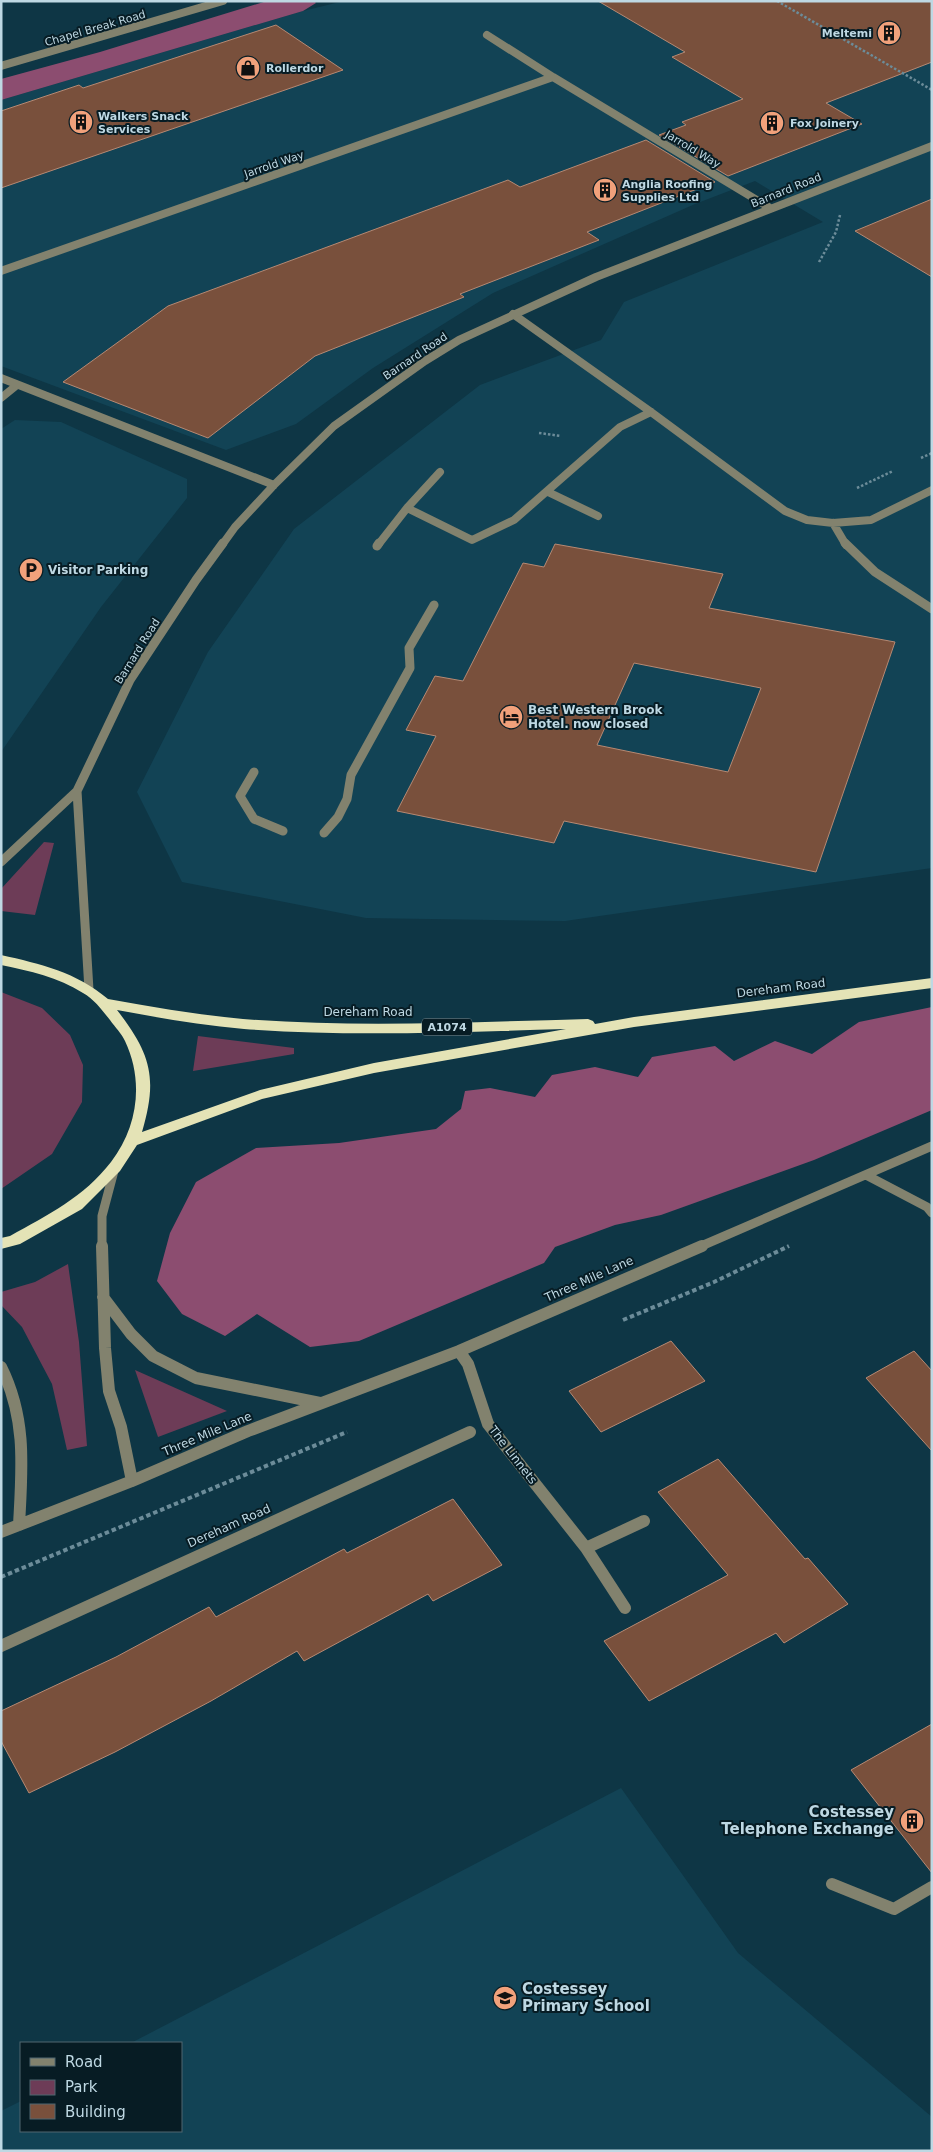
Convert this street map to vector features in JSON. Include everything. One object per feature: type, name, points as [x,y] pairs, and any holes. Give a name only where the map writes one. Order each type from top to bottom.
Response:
[{"type":"highway","points":[[1,960],[50,971],[89,990],[104,1003],[131,1038],[143,1071],[143,1104],[132,1141],[115,1167],[77,1205],[15,1240],[1,1244]]},
{"type":"highway","name":"Dereham Road","points":[[132,1141],[260,1095],[355,1072],[634,1022],[932,983]]},
{"type":"highway","name":"Dereham Road","points":[[104,1003],[173,1016],[279,1026],[364,1029],[634,1022]]},
{"type":"street","name":"Chapel Break Road","points":[[1,66],[223,1]]},
{"type":"street","name":"Jarrold Way","points":[[487,34],[553,77],[770,208]]},
{"type":"street","name":"Jarrold Way","points":[[1,271],[553,77]]},
{"type":"street","name":"Barnard Road","points":[[1,862],[77,791],[130,680],[196,580],[235,528],[274,485],[334,426],[425,361],[459,340],[513,314],[596,277],[932,146]]},
{"type":"street","points":[[513,314],[651,412],[785,511],[807,520],[833,523],[871,520],[932,490]]},
{"type":"street","points":[[1,378],[274,485]]},
{"type":"street","points":[[1,398],[17,385]]},
{"type":"street","points":[[407,508],[472,540],[514,520],[620,427],[651,412]]},
{"type":"street","points":[[377,546],[407,508],[440,472]]},
{"type":"street","points":[[548,492],[598,516]]},
{"type":"street","points":[[833,523],[837,535],[853,552],[878,572],[932,609]]},
{"type":"street","points":[[324,833],[338,817],[347,800],[350,776],[410,668],[408,648],[434,605]]},
{"type":"street","points":[[254,772],[240,796],[254,819],[284,831]]},
{"type":"street","name":"Barnard Road","points":[[77,791],[89,990]]},
{"type":"street","name":"Three Mile Lane","points":[[132,1481],[248,1431],[459,1351],[778,1211],[932,1146]]},
{"type":"street","points":[[1,1532],[132,1481],[122,1427],[109,1391],[103,1297],[102,1216],[115,1167]]},
{"type":"street","points":[[866,1175],[932,1212]]},
{"type":"street","points":[[103,1297],[130,1334],[153,1356],[196,1378],[321,1403]]},
{"type":"street","name":"The Linnets","points":[[459,1351],[468,1364],[488,1424],[586,1548],[625,1608]]},
{"type":"street","points":[[1,1367],[7,1376],[18,1411],[23,1450],[19,1525]]},
{"type":"street","name":"Dereham Road","points":[[1,1646],[470,1432]]},
{"type":"street","points":[[586,1548],[644,1521]]},
{"type":"street","points":[[832,1884],[894,1909],[932,1887]]},
{"type":"path","points":[[777,1],[932,90]]},
{"type":"path","points":[[819,262],[836,232]]},
{"type":"path","points":[[914,462],[932,454]]},
{"type":"path","points":[[850,491],[896,470]]},
{"type":"shaded area","points":[[267,1],[314,1],[316,3],[303,11],[1,100],[1,79],[100,52]]},
{"type":"shaded area","points":[[344,1],[932,1],[932,868],[565,921],[366,918],[182,882],[137,792],[208,652],[294,529],[480,385],[601,340],[624,302],[823,222],[755,181],[695,204],[493,293],[373,368],[296,424],[226,450],[1,366],[1,100],[303,11]]},
{"type":"shaded area","name":"Visitor Parking","points":[[15,420],[61,422],[187,479],[187,498],[101,607],[1,752],[1,429]]},
{"type":"shaded area","points":[[932,1007],[932,1110],[814,1160],[661,1215],[615,1225],[555,1247],[544,1263],[359,1341],[310,1347],[257,1314],[225,1336],[182,1314],[157,1281],[170,1233],[196,1182],[256,1148],[339,1143],[436,1129],[461,1109],[465,1091],[490,1088],[535,1097],[552,1075],[595,1067],[638,1077],[652,1057],[715,1046],[734,1061],[775,1041],[812,1054],[859,1022]]},
{"type":"shaded area","name":"Costessey Primary School","points":[[621,1788],[738,1953],[932,2117],[932,2151],[1,2151],[1,2111],[20,2102],[20,2132],[182,2132],[182,2042],[133,2042]]},
{"type":"green space","points":[[44,842],[54,843],[35,915],[1,911],[1,889]]},
{"type":"green space","points":[[1,992],[42,1008],[70,1035],[83,1065],[82,1102],[52,1154],[1,1189]]},
{"type":"green space","points":[[198,1036],[294,1048],[294,1054],[193,1071]]},
{"type":"green space","points":[[68,1264],[79,1342],[87,1446],[67,1450],[52,1384],[22,1327],[1,1305],[1,1292],[35,1282]]},
{"type":"green space","points":[[135,1370],[227,1411],[158,1437]]},
{"type":"building","points":[[598,1],[932,1],[932,62],[826,103],[862,124],[728,176],[659,135],[686,125],[682,122],[743,99],[672,57],[685,52]]},
{"type":"building","points":[[276,25],[343,70],[1,188],[1,111],[79,85],[83,88]]},
{"type":"building","points":[[646,140],[715,182],[587,232],[599,240],[460,294],[464,297],[315,356],[208,438],[63,382],[168,306],[508,180],[520,187]]},
{"type":"building","points":[[932,199],[932,277],[855,231]]},
{"type":"building","name":"Best Western Brook Hotel. now closed","points":[[555,544],[723,574],[709,608],[895,642],[816,872],[564,821],[554,843],[397,811],[436,736],[406,730],[435,676],[463,681],[523,563],[544,567]],"holes":[[[634,663],[761,688],[728,772],[597,745]]]},
{"type":"building","points":[[671,1341],[705,1381],[601,1432],[569,1391]]},
{"type":"building","points":[[914,1351],[932,1371],[932,1451],[866,1378]]},
{"type":"building","points":[[718,1459],[805,1559],[808,1558],[848,1604],[784,1643],[776,1633],[649,1701],[604,1641],[728,1575],[658,1492]]},
{"type":"building","points":[[453,1499],[502,1565],[433,1601],[428,1594],[304,1661],[297,1651],[211,1701],[115,1752],[29,1793],[1,1741],[1,1711],[116,1657],[209,1607],[216,1617],[344,1549],[347,1553]]},
{"type":"building","name":"Costessey Telephone Exchange","points":[[932,1724],[932,1873],[851,1770]]},
{"type":"place","name":"Meltemi","points":[[889,33]]},
{"type":"place","name":"Rollerdor","points":[[248,68]]},
{"type":"place","name":"Walkers Snack Services","points":[[81,122]]},
{"type":"place","name":"Fox Joinery","points":[[772,123]]},
{"type":"place","name":"Anglia Roofing Supplies Ltd","points":[[605,190]]},
{"type":"place","name":"Visitor Parking","points":[[31,570]]},
{"type":"place","name":"Best Western Brook Hotel. now closed","points":[[511,717]]},
{"type":"place","name":"Costessey Telephone Exchange","points":[[912,1821]]},
{"type":"place","name":"Costessey Primary School","points":[[505,1998]]}]
